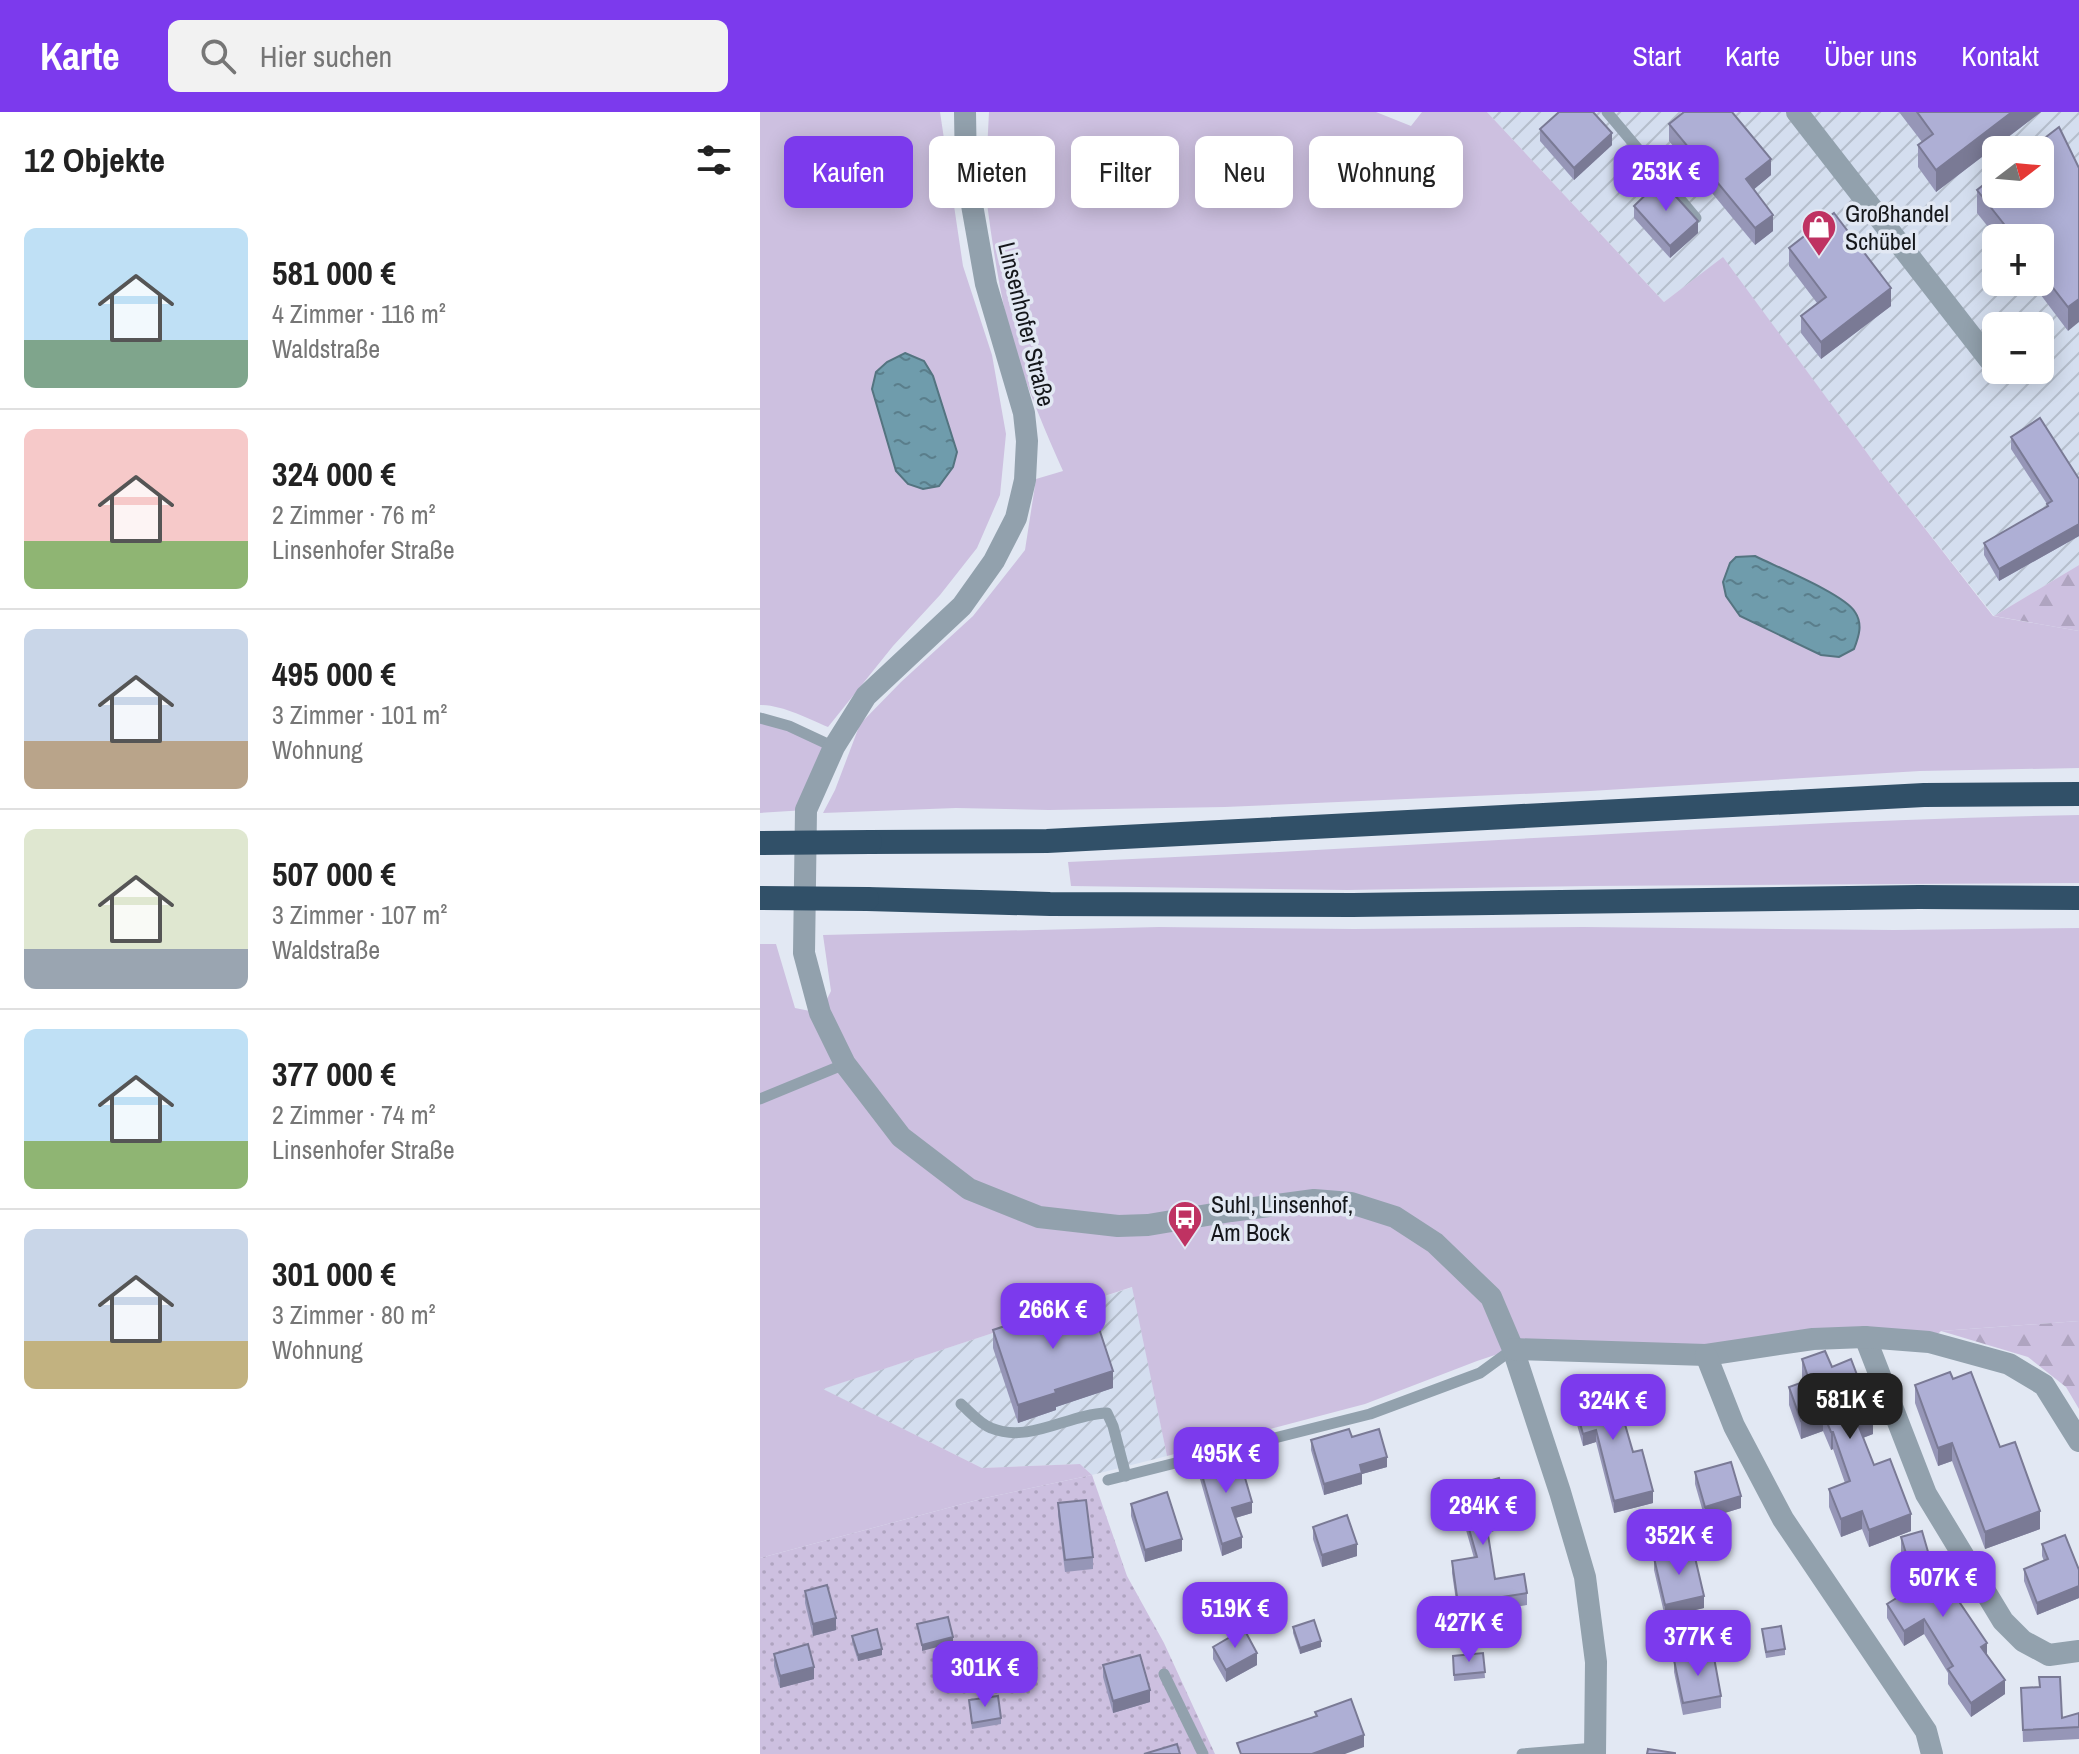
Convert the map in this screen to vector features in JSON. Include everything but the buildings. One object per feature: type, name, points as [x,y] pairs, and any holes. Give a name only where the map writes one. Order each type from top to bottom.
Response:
[{"type":"highway","points":[[760,843],[1062,840],[1924,795],[2079,794]]},
{"type":"highway","points":[[760,898],[1050,904],[1353,905],[1903,897],[2079,898]]},
{"type":"street","name":"Linsenhofer Straße","points":[[965,112],[966,171],[986,284],[1024,413],[1027,441],[1025,480],[1016,518],[994,561],[962,606],[866,696],[834,747],[806,810],[804,953],[820,1013],[845,1064],[901,1137],[969,1189],[1039,1217],[1118,1226],[1148,1225],[1314,1200],[1351,1203],[1395,1217],[1435,1243],[1491,1297],[1513,1349],[1560,1492],[1585,1577],[1596,1662],[1595,1751]]},
{"type":"street","points":[[1797,112],[1982,349]]},
{"type":"street","points":[[1513,1349],[1706,1355],[1813,1339],[1865,1337],[1929,1342],[2009,1364],[2044,1385],[2079,1441]]},
{"type":"street","points":[[1865,1337],[1926,1494],[2003,1621],[2023,1641],[2049,1655],[2079,1651]]},
{"type":"street","points":[[1706,1355],[1734,1426],[1783,1519],[1926,1731],[1932,1754]]},
{"type":"lane","points":[[1607,112],[1696,218]]},
{"type":"lane","points":[[760,718],[789,726],[834,747]]},
{"type":"lane","points":[[760,1099],[845,1064]]},
{"type":"lane","points":[[1108,1480],[1370,1414],[1480,1373],[1513,1349]]},
{"type":"lane","points":[[961,1404],[989,1427],[1011,1432],[1027,1432],[1091,1414],[1107,1413],[1126,1476]]},
{"type":"lane","points":[[1164,1674],[1203,1754]]},
{"type":"lane","name":"Linsenhofer Straße","points":[[1522,1754],[1595,1751]]},
{"type":"shaded area","points":[[1487,112],[2079,112],[2079,565],[1994,616],[1884,476],[1723,258],[1664,302]]},
{"type":"shaded area","points":[[1133,1287],[1167,1456],[1092,1475],[1080,1464],[982,1468],[822,1389]]},
{"type":"green space","points":[[760,112],[940,112],[944,136],[929,136],[929,208],[954,208],[963,266],[992,355],[1006,434],[1000,495],[977,548],[828,727],[786,710],[760,705]]},
{"type":"green space","points":[[989,112],[1376,112],[1411,126],[1422,112],[1487,112],[1664,302],[1723,257],[1884,476],[1993,616],[2079,631],[2079,768],[1920,771],[1590,791],[1225,807],[956,808],[823,813],[860,724],[973,616],[1025,550],[1036,479],[1063,471],[1011,336],[988,208],[1055,208],[1055,136],[988,136]]},
{"type":"green space","points":[[2079,565],[2079,631],[1994,616]]},
{"type":"green space","points":[[760,718],[834,747],[806,810],[760,813]]},
{"type":"green space","points":[[2079,815],[2079,883],[1347,890],[1071,886],[1068,862],[1826,823]]},
{"type":"green space","points":[[1159,927],[2079,928],[2079,1321],[1941,1331],[1929,1342],[1706,1355],[1513,1349],[1365,1404],[1167,1456],[1132,1287],[823,1389],[982,1468],[1080,1464],[1092,1475],[985,1498],[760,1558],[760,944],[776,944],[795,1008],[820,1013],[831,991],[823,935]]},
{"type":"green space","points":[[2079,1321],[2079,1409],[2066,1387],[2028,1357],[1941,1331]]},
{"type":"green space","points":[[1092,1475],[1127,1576],[1164,1643],[1215,1754],[760,1754],[760,1558],[985,1498]]},
{"type":"water","points":[[905,353],[924,361],[933,376],[957,452],[953,467],[939,486],[923,489],[908,484],[896,471],[872,389],[876,372]]},
{"type":"water","points":[[1755,556],[1824,589],[1848,605],[1855,612],[1860,626],[1854,649],[1839,657],[1821,655],[1740,616],[1726,596],[1723,582],[1730,563],[1736,557]]},
{"type":"place","name":"Großhandel Schübel","points":[[1819,258]]},
{"type":"place","name":"Suhl, Linsenhof, Am Bock","points":[[1185,1249]]}]
